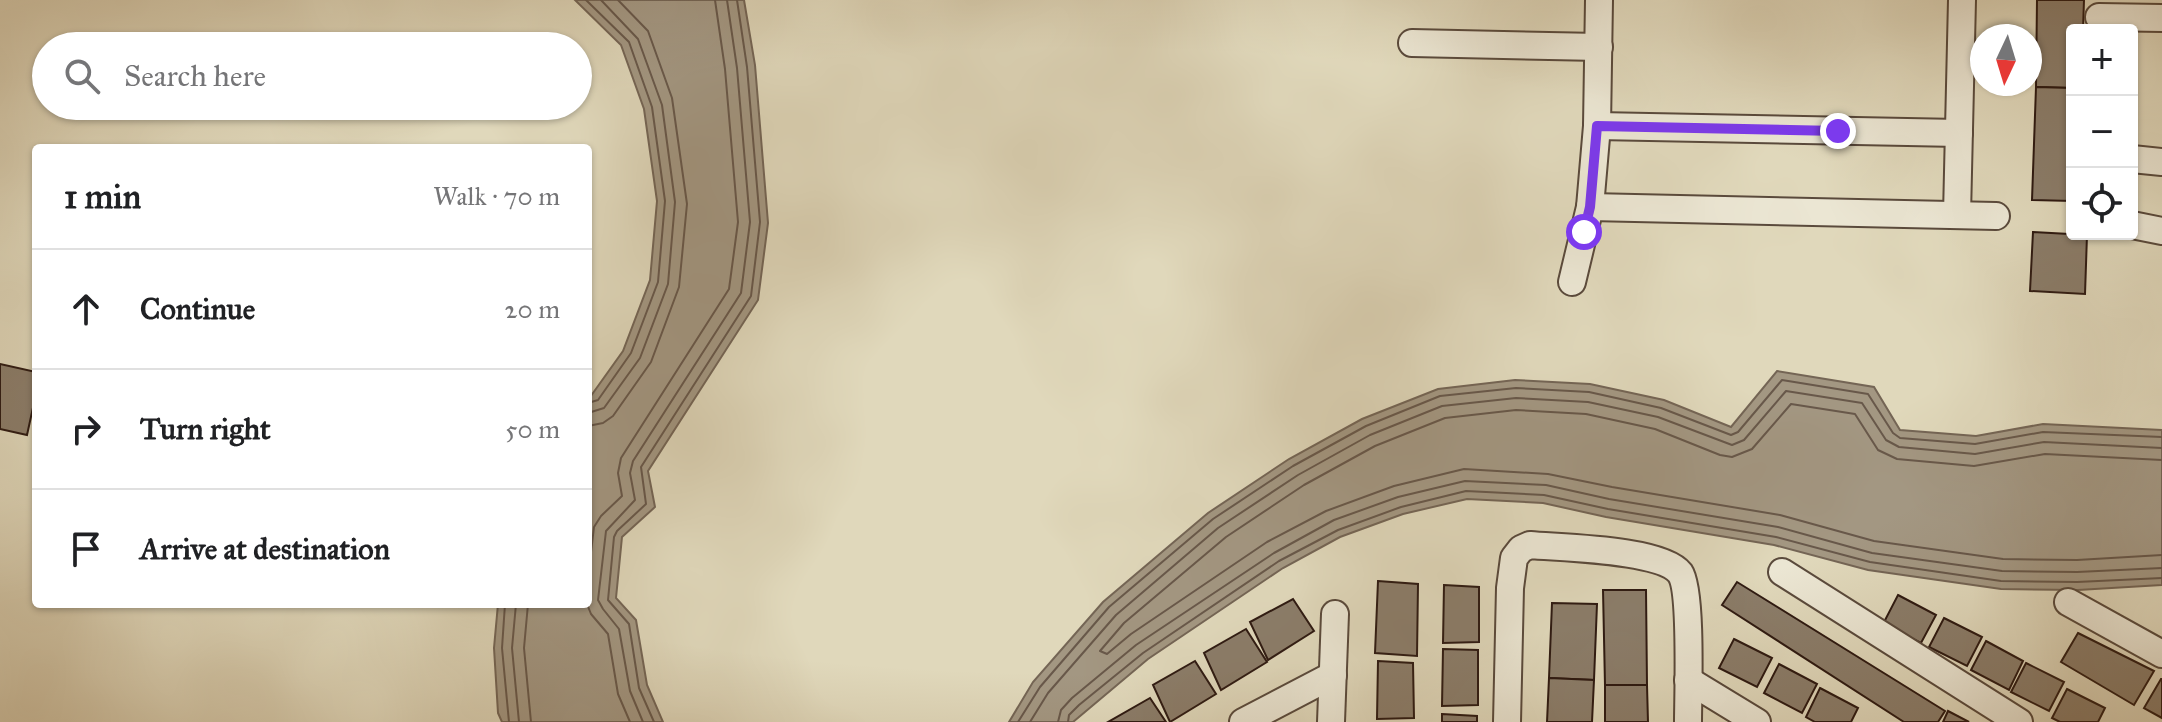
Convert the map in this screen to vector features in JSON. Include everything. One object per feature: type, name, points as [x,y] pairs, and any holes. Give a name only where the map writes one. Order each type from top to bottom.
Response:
[{"type":"street","points":[[1572,282],[1590,207],[1597,126],[1599,0]]},
{"type":"street","points":[[1957,215],[1962,0]]},
{"type":"street","points":[[2099,16],[2162,18]]},
{"type":"street","points":[[1412,43],[1599,47]]},
{"type":"street","points":[[1597,126],[1959,133]]},
{"type":"street","points":[[2138,160],[2162,162]]},
{"type":"street","points":[[1590,207],[1996,216]]},
{"type":"street","points":[[1507,722],[1510,588],[1514,558],[1521,549],[1530,545],[1645,556],[1666,562],[1680,574],[1683,580],[1688,722]]},
{"type":"street","points":[[1782,572],[2019,722]]},
{"type":"street","points":[[2068,602],[2162,654]]},
{"type":"street","points":[[1331,722],[1335,614]]},
{"type":"street","points":[[1243,722],[1333,675]]},
{"type":"street","points":[[1688,680],[1757,722]]},
{"type":"water","points":[[575,0],[744,0],[755,65],[768,223],[758,300],[648,471],[655,507],[622,537],[616,598],[636,620],[647,685],[663,722],[502,722],[498,713],[494,648],[498,608],[592,608],[592,394],[623,351],[650,280],[657,201],[644,109],[621,45]]},
{"type":"water","points":[[1777,371],[1874,387],[1900,430],[1976,436],[2043,424],[2162,430],[2162,585],[2078,590],[2001,589],[1868,570],[1774,545],[1606,517],[1543,503],[1467,499],[1403,514],[1340,537],[1283,568],[1148,659],[1073,722],[1009,722],[1033,682],[1103,602],[1208,513],[1289,459],[1362,419],[1438,389],[1515,380],[1590,384],[1664,400],[1731,427]]},
{"type":"building","points":[[2037,0],[2084,0],[2083,24],[2066,24],[2066,88],[2042,87],[2042,24],[2037,24]]},
{"type":"building","points":[[2042,87],[2066,88],[2066,201],[2032,200],[2036,96],[2042,96]]},
{"type":"building","points":[[2033,232],[2066,234],[2066,240],[2087,240],[2085,294],[2030,291]]},
{"type":"building","points":[[0,364],[32,371],[32,412],[27,435],[0,429]]},
{"type":"building","points":[[1378,581],[1418,584],[1417,656],[1375,653]]},
{"type":"building","points":[[1737,582],[1945,711],[1938,722],[1904,722],[1722,605]]},
{"type":"building","points":[[1444,585],[1479,587],[1479,642],[1443,643]]},
{"type":"building","points":[[1603,590],[1646,590],[1647,685],[1605,685]]},
{"type":"building","points":[[1898,595],[1936,615],[1921,643],[1883,624]]},
{"type":"building","points":[[1293,599],[1314,631],[1268,660],[1250,622]]},
{"type":"building","points":[[1552,603],[1597,604],[1594,680],[1549,678]]},
{"type":"building","points":[[1944,618],[1982,637],[1967,666],[1929,647]]},
{"type":"building","points":[[1246,629],[1267,662],[1221,690],[1204,653]]},
{"type":"building","points":[[2078,633],[2154,671],[2134,705],[2061,662]]},
{"type":"building","points":[[1734,639],[1772,658],[1757,687],[1719,668]]},
{"type":"building","points":[[1986,641],[2023,661],[2009,690],[1971,670]]},
{"type":"building","points":[[1443,649],[1478,650],[1478,705],[1442,706]]},
{"type":"building","points":[[1195,661],[1216,694],[1170,722],[1153,685]]},
{"type":"building","points":[[1378,661],[1413,663],[1414,718],[1377,719]]},
{"type":"building","points":[[2026,663],[2064,682],[2049,711],[2011,692]]},
{"type":"building","points":[[1779,664],[1817,684],[1802,713],[1764,693]]},
{"type":"building","points":[[1549,678],[1594,680],[1592,722],[1547,722]]},
{"type":"building","points":[[2162,679],[2162,718],[2144,708]]},
{"type":"building","points":[[1605,685],[1647,685],[1648,722],[1605,722]]},
{"type":"building","points":[[1820,688],[1858,708],[1851,722],[1815,722],[1806,717]]},
{"type":"building","points":[[2067,689],[2105,708],[2098,722],[2060,722],[2052,718]]},
{"type":"building","points":[[1150,698],[1166,722],[1108,722]]},
{"type":"building","points":[[1948,711],[1969,722],[1943,722]]},
{"type":"building","points":[[1442,714],[1477,716],[1477,722],[1442,722]]},
{"type":"route","points":[[1584,232],[1590,207],[1597,126],[1838,131]]}]
